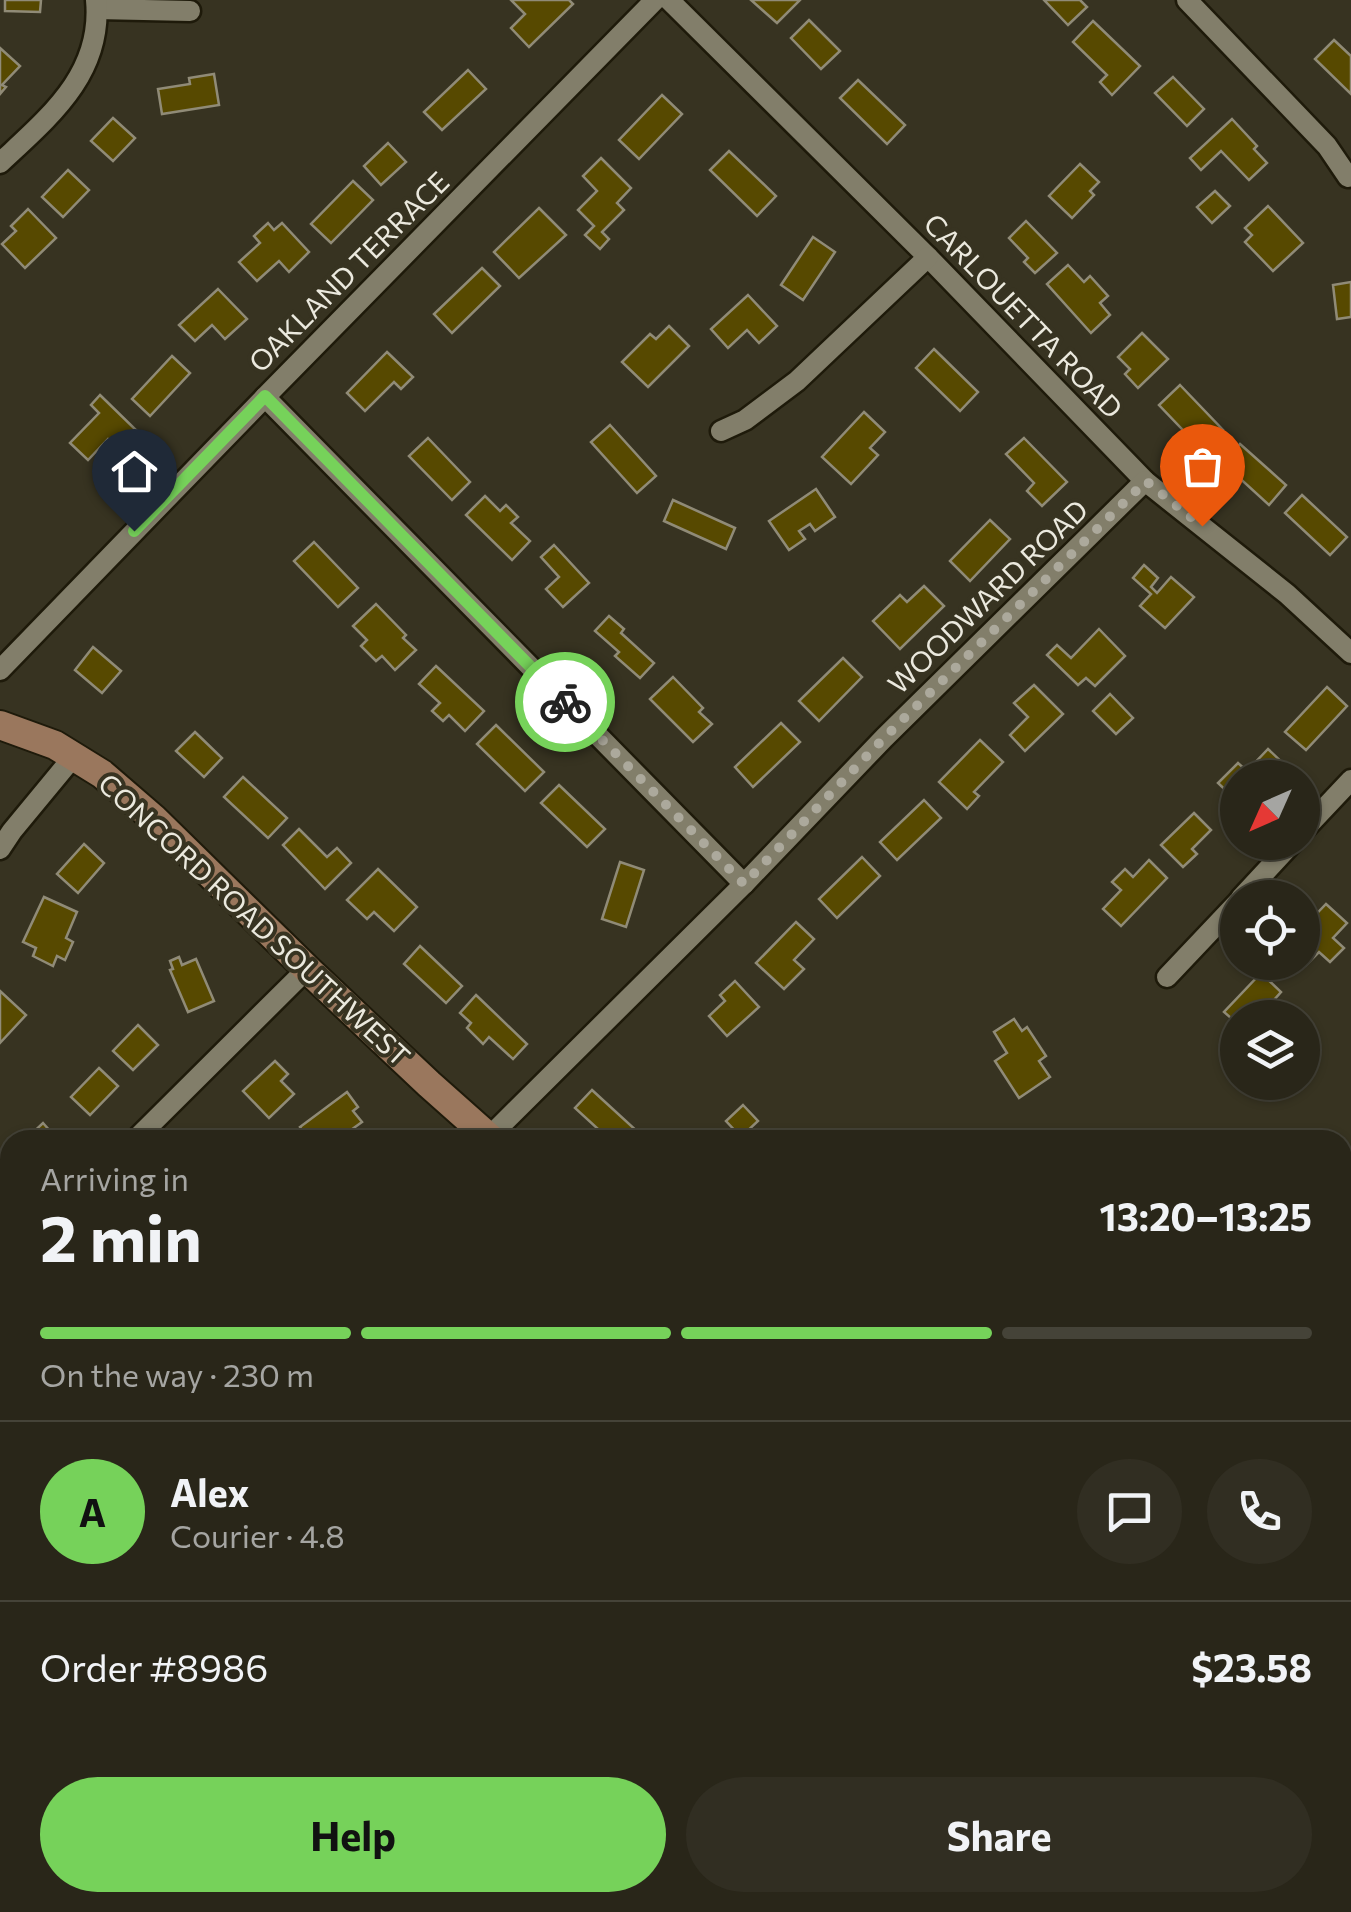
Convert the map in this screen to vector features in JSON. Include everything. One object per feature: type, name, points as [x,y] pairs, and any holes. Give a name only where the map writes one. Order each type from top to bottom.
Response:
[{"type":"street","name":"OAKLAND TERRACE","points":[[0,670],[656,0]]},
{"type":"street","name":"CARLOUETTA ROAD","points":[[669,0],[928,256],[1146,481],[1287,594],[1351,653]]},
{"type":"street","points":[[1187,0],[1327,146],[1348,177]]},
{"type":"street","points":[[0,163],[52,115],[85,69],[96,30],[96,4],[190,10]]},
{"type":"street","points":[[721,431],[745,420],[787,389],[928,256]]},
{"type":"street","points":[[265,396],[744,884]]},
{"type":"street","name":"WOODWARD ROAD","points":[[499,1130],[884,738],[1146,481]]},
{"type":"street","name":"CONCORD ROAD SOUTHWEST","points":[[0,724],[54,745],[102,774],[153,818],[428,1084],[482,1130]]},
{"type":"street","points":[[0,848],[74,756]]},
{"type":"street","points":[[1320,813],[1351,780]]},
{"type":"street","points":[[1258,880],[1277,860]]},
{"type":"street","points":[[1167,977],[1220,921]]},
{"type":"street","points":[[146,1130],[307,969]]},
{"type":"building","points":[[5,0],[41,0],[40,12],[5,11]]},
{"type":"building","points":[[511,0],[569,0],[573,4],[529,47],[511,28],[525,14]]},
{"type":"building","points":[[751,0],[800,0],[777,23]]},
{"type":"building","points":[[1044,0],[1080,0],[1087,7],[1068,25]]},
{"type":"building","points":[[809,20],[840,51],[821,69],[791,38]]},
{"type":"building","points":[[1093,21],[1140,66],[1112,95],[1100,82],[1107,75],[1073,42]]},
{"type":"building","points":[[1334,40],[1351,56],[1351,94],[1315,59]]},
{"type":"building","points":[[0,48],[20,66],[2,85],[6,87],[0,94]]},
{"type":"building","points":[[468,70],[486,89],[442,130],[424,112]]},
{"type":"building","points":[[214,74],[219,105],[162,114],[158,89],[190,84],[189,78]]},
{"type":"building","points":[[1173,77],[1204,109],[1187,126],[1155,93]]},
{"type":"building","points":[[858,80],[905,125],[887,144],[840,98]]},
{"type":"building","points":[[662,95],[682,114],[639,159],[619,140]]},
{"type":"building","points":[[113,118],[135,138],[113,161],[91,141]]},
{"type":"building","points":[[1232,119],[1267,163],[1249,180],[1221,151],[1201,170],[1190,158]]},
{"type":"building","points":[[388,143],[406,162],[381,185],[364,166]]},
{"type":"building","points":[[729,151],[776,196],[757,216],[710,170]]},
{"type":"building","points":[[601,158],[631,188],[617,203],[624,210],[602,232],[609,239],[600,249],[585,235],[594,226],[578,210],[597,191],[583,176]]},
{"type":"building","points":[[1080,164],[1099,182],[1090,191],[1094,195],[1072,218],[1049,196]]},
{"type":"building","points":[[68,170],[89,190],[63,217],[42,197]]},
{"type":"building","points":[[353,181],[373,200],[331,243],[311,224]]},
{"type":"building","points":[[1215,191],[1230,206],[1212,223],[1197,207]]},
{"type":"building","points":[[1268,206],[1303,243],[1273,271],[1245,242],[1252,235],[1245,228]]},
{"type":"building","points":[[539,208],[566,235],[519,278],[494,252]]},
{"type":"building","points":[[28,209],[56,238],[25,268],[2,244],[16,231],[11,226]]},
{"type":"building","points":[[1026,221],[1057,253],[1035,273],[1024,262],[1028,258],[1009,238]]},
{"type":"building","points":[[268,223],[274,230],[282,223],[309,252],[289,272],[279,261],[257,281],[239,262],[260,243],[254,236]]},
{"type":"building","points":[[813,237],[835,252],[803,300],[781,285]]},
{"type":"building","points":[[1068,265],[1084,282],[1090,276],[1108,296],[1100,303],[1110,315],[1091,333],[1047,284]]},
{"type":"building","points":[[482,268],[500,286],[452,333],[434,314]]},
{"type":"building","points":[[1351,282],[1351,317],[1337,319],[1333,285]]},
{"type":"building","points":[[218,289],[247,319],[225,339],[212,325],[195,341],[179,325]]},
{"type":"building","points":[[748,295],[777,326],[759,343],[747,330],[728,348],[711,329]]},
{"type":"building","points":[[669,326],[689,346],[648,387],[622,362],[650,334],[656,339]]},
{"type":"building","points":[[1142,333],[1168,359],[1138,388],[1125,374],[1130,369],[1118,357]]},
{"type":"building","points":[[934,349],[978,392],[960,411],[916,368]]},
{"type":"building","points":[[387,352],[413,377],[401,389],[394,382],[365,411],[347,393]]},
{"type":"building","points":[[172,356],[190,373],[150,416],[132,399]]},
{"type":"building","points":[[1180,385],[1223,430],[1202,450],[1159,405]]},
{"type":"building","points":[[100,395],[137,431],[119,450],[108,439],[88,460],[70,443],[99,413],[91,405]]},
{"type":"building","points":[[864,412],[885,432],[870,448],[878,455],[851,484],[822,457]]},
{"type":"building","points":[[610,425],[656,476],[637,493],[591,442]]},
{"type":"building","points":[[428,438],[470,482],[452,500],[409,456]]},
{"type":"building","points":[[1024,438],[1067,482],[1042,506],[1027,491],[1034,483],[1006,454]]},
{"type":"building","points":[[1240,444],[1286,485],[1269,505],[1223,463]]},
{"type":"building","points":[[816,489],[835,517],[815,531],[810,524],[799,531],[805,539],[789,550],[769,521]]},
{"type":"building","points":[[1302,495],[1347,537],[1330,555],[1285,513]]},
{"type":"building","points":[[485,496],[500,511],[506,505],[518,517],[511,523],[530,541],[512,560],[466,515]]},
{"type":"building","points":[[673,500],[735,528],[726,549],[664,521]]},
{"type":"building","points":[[990,520],[1010,539],[970,581],[950,561]]},
{"type":"building","points":[[314,542],[358,588],[338,607],[294,561]]},
{"type":"building","points":[[554,545],[589,583],[563,607],[546,589],[559,577],[541,557]]},
{"type":"building","points":[[1144,565],[1158,578],[1151,587],[1157,593],[1171,577],[1194,597],[1165,628],[1140,606],[1151,594],[1133,578]]},
{"type":"building","points":[[924,586],[944,606],[900,649],[873,621],[900,595],[907,602]]},
{"type":"building","points":[[376,604],[416,650],[395,670],[382,656],[376,661],[361,646],[367,640],[353,626]]},
{"type":"building","points":[[609,616],[624,629],[621,633],[654,663],[640,678],[595,631]]},
{"type":"building","points":[[1099,629],[1125,656],[1095,686],[1086,678],[1078,685],[1047,655],[1057,645],[1071,658]]},
{"type":"building","points":[[93,647],[121,671],[102,693],[75,670]]},
{"type":"building","points":[[843,658],[862,677],[819,721],[799,701]]},
{"type":"building","points":[[436,666],[484,711],[465,731],[449,715],[443,721],[432,711],[440,703],[419,684]]},
{"type":"building","points":[[673,677],[703,708],[699,712],[712,724],[693,742],[650,699]]},
{"type":"building","points":[[1034,685],[1063,714],[1025,751],[1010,735],[1028,717],[1014,703]]},
{"type":"building","points":[[1327,687],[1347,706],[1306,750],[1285,732]]},
{"type":"building","points":[[1110,694],[1133,718],[1116,734],[1093,711]]},
{"type":"building","points":[[781,723],[800,742],[753,787],[735,767]]},
{"type":"building","points":[[496,725],[544,772],[525,791],[477,744]]},
{"type":"building","points":[[195,732],[222,758],[204,777],[176,751]]},
{"type":"building","points":[[980,740],[1003,762],[974,792],[979,796],[967,809],[939,782]]},
{"type":"building","points":[[1268,749],[1280,760],[1258,760]]},
{"type":"building","points":[[243,777],[287,818],[268,838],[224,797]]},
{"type":"building","points":[[559,785],[605,829],[587,847],[541,803]]},
{"type":"building","points":[[924,800],[941,818],[897,860],[880,842]]},
{"type":"building","points":[[1194,813],[1211,830],[1192,849],[1197,854],[1183,867],[1161,845]]},
{"type":"building","points":[[299,829],[327,857],[337,848],[351,863],[325,889],[283,845]]},
{"type":"building","points":[[84,844],[104,863],[78,893],[57,874]]},
{"type":"building","points":[[862,857],[880,876],[837,918],[819,899]]},
{"type":"building","points":[[1149,860],[1167,878],[1121,926],[1103,909],[1121,890],[1112,882],[1125,869],[1133,877]]},
{"type":"building","points":[[620,862],[644,870],[626,927],[602,919]]},
{"type":"building","points":[[378,869],[417,907],[394,931],[374,912],[367,919],[347,900]]},
{"type":"building","points":[[44,897],[77,912],[66,938],[73,942],[65,960],[57,956],[53,966],[33,956],[36,948],[23,942]]},
{"type":"building","points":[[1326,904],[1347,923],[1333,938],[1344,948],[1330,962],[1320,953],[1320,910]]},
{"type":"building","points":[[796,922],[814,939],[794,960],[804,969],[784,989],[756,963]]},
{"type":"building","points":[[420,946],[462,986],[446,1003],[404,964]]},
{"type":"building","points":[[179,957],[182,965],[196,959],[214,1001],[188,1012],[170,970],[170,961]]},
{"type":"building","points":[[1254,980],[1268,980],[1281,992],[1274,1000],[1235,1000]]},
{"type":"building","points":[[735,981],[759,1007],[727,1036],[709,1016],[725,1001],[720,995]]},
{"type":"building","points":[[0,991],[26,1015],[0,1043]]},
{"type":"building","points":[[476,995],[527,1044],[513,1059],[489,1037],[483,1044],[467,1028],[471,1023],[460,1013]]},
{"type":"building","points":[[1014,1019],[1022,1031],[1027,1027],[1046,1056],[1039,1061],[1050,1077],[1019,1098],[995,1061],[1007,1053],[994,1032]]},
{"type":"building","points":[[138,1025],[158,1045],[133,1070],[113,1051]]},
{"type":"building","points":[[275,1061],[288,1074],[281,1081],[294,1094],[269,1118],[243,1091]]},
{"type":"building","points":[[99,1068],[118,1086],[90,1115],[71,1097]]},
{"type":"building","points":[[592,1090],[636,1130],[599,1130],[575,1108]]},
{"type":"building","points":[[347,1092],[358,1107],[353,1111],[362,1122],[351,1130],[300,1127]]},
{"type":"building","points":[[743,1105],[758,1121],[748,1130],[734,1130],[726,1121]]},
{"type":"way so far","points":[[565,702],[744,884],[884,738],[1146,481],[1202,526]]},
{"type":"route","points":[[134,531],[265,396],[565,702]]}]
